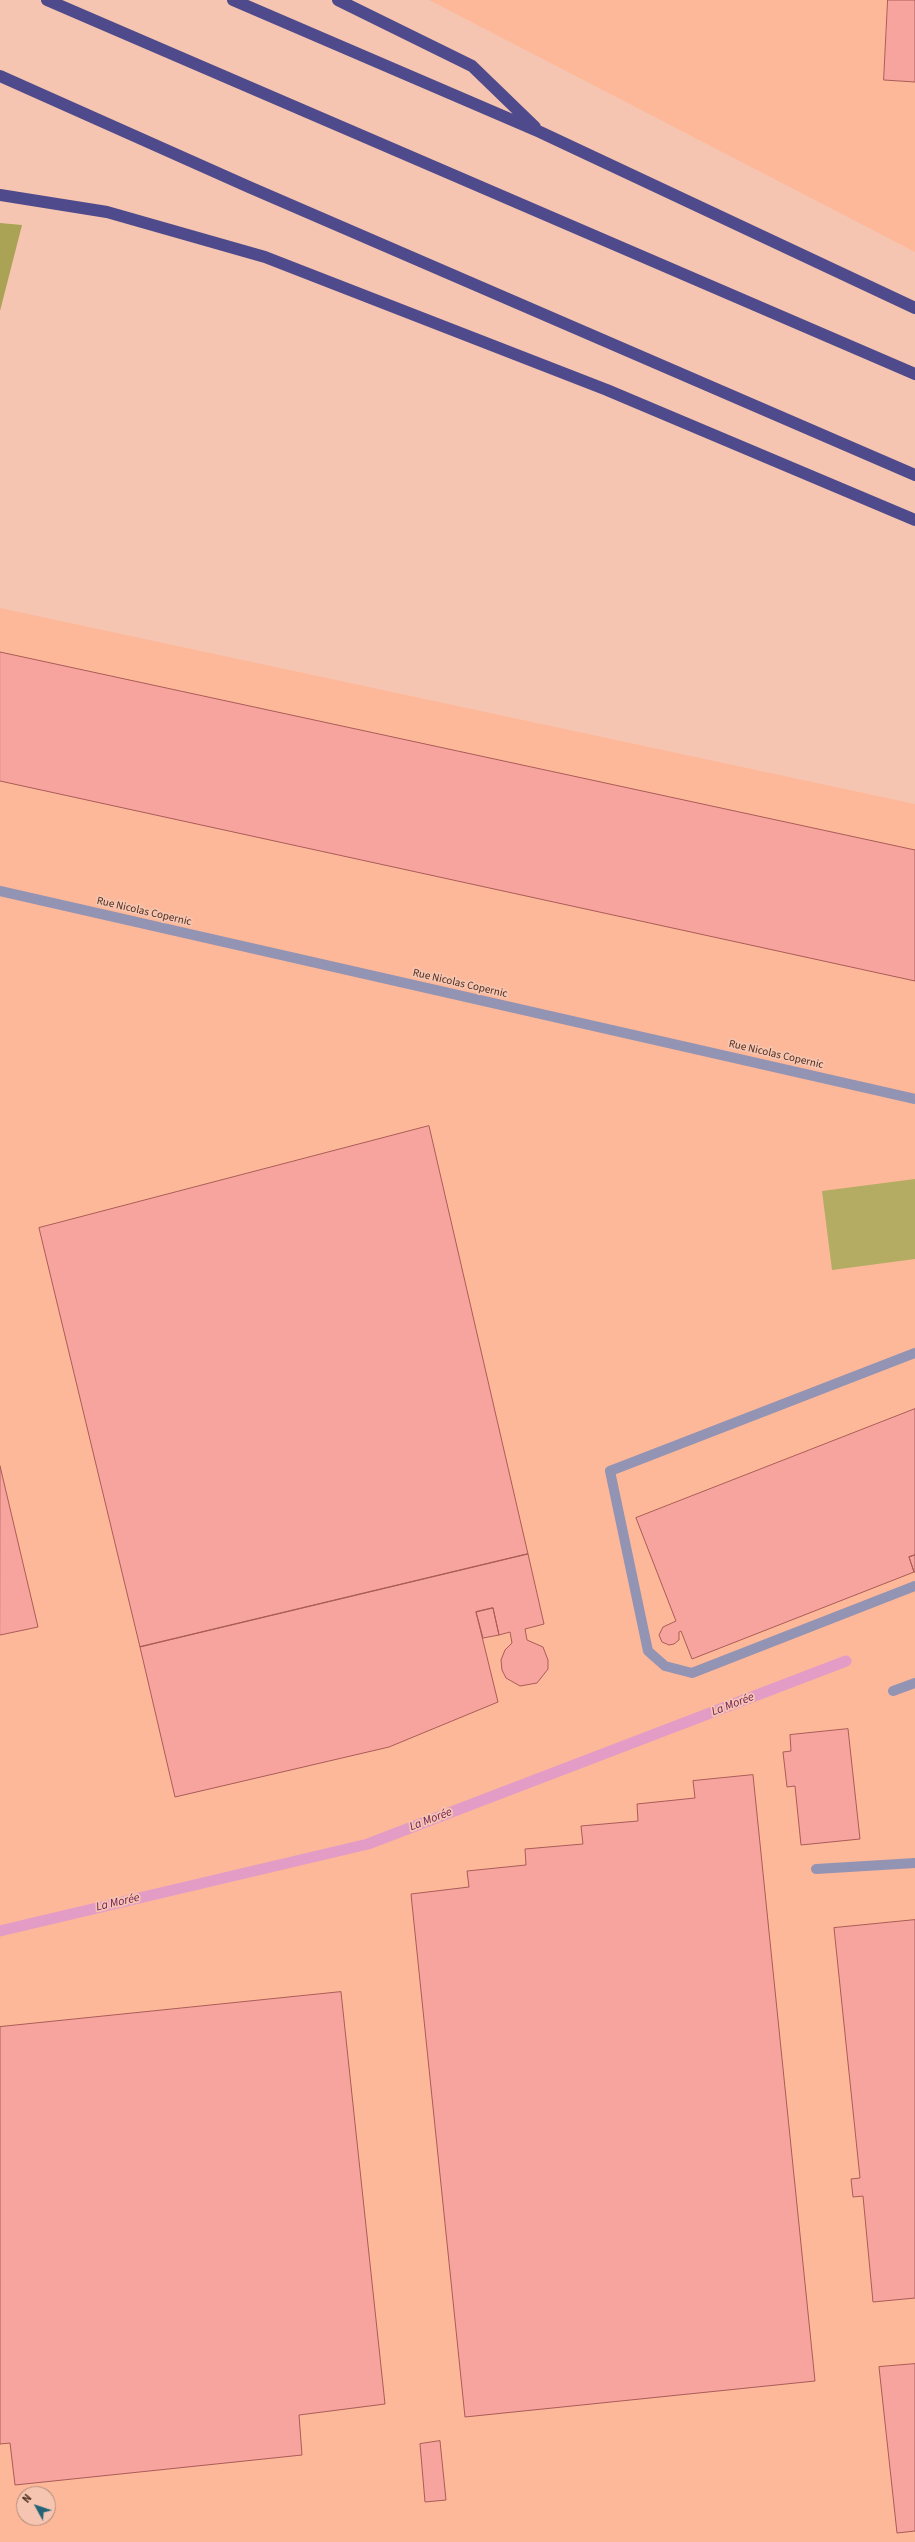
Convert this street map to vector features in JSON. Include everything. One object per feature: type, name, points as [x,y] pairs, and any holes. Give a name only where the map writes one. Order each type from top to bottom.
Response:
[{"type":"highway","points":[[47,0],[915,374]]},
{"type":"highway","points":[[233,0],[540,132],[915,308]]},
{"type":"highway","points":[[338,0],[472,66],[540,132]]},
{"type":"highway","points":[[0,76],[249,187],[915,476]]},
{"type":"highway","points":[[0,195],[107,212],[265,257],[607,390],[915,520]]},
{"type":"street","name":"Rue Nicolas Copernic","points":[[0,892],[915,1099]]},
{"type":"street","points":[[915,1353],[610,1471],[648,1651],[665,1666],[692,1673],[915,1586]]},
{"type":"street","points":[[893,1691],[915,1683]]},
{"type":"street","points":[[816,1869],[913,1863]]},
{"type":"shaded area","points":[[429,0],[915,0],[915,252]]},
{"type":"shaded area","points":[[0,223],[22,225],[0,311]]},
{"type":"shaded area","points":[[0,608],[915,804],[915,2542],[0,2542]]},
{"type":"shaded area","points":[[915,1179],[915,1259],[832,1270],[822,1191]]},
{"type":"building","points":[[888,0],[915,0],[915,82],[884,80]]},
{"type":"building","points":[[0,652],[915,850],[915,981],[0,781]]},
{"type":"building","points":[[429,1126],[528,1554],[140,1647],[39,1228]]},
{"type":"building","points":[[915,1409],[915,1555],[909,1557],[914,1572],[692,1659],[681,1631],[679,1632],[679,1640],[674,1644],[669,1645],[662,1642],[659,1635],[663,1627],[676,1621],[636,1518]]},
{"type":"building","points":[[0,1466],[38,1627],[0,1635]]},
{"type":"building","points":[[528,1554],[544,1624],[525,1629],[527,1640],[543,1647],[548,1660],[548,1669],[537,1683],[520,1686],[506,1678],[502,1670],[501,1660],[505,1650],[512,1643],[510,1632],[499,1635],[493,1608],[476,1612],[498,1702],[389,1747],[175,1797],[140,1647]]},
{"type":"building","points":[[915,1555],[915,1572],[914,1572],[909,1557]]},
{"type":"building","points":[[493,1608],[499,1635],[483,1638],[476,1612]]},
{"type":"building","points":[[848,1729],[860,1839],[801,1845],[795,1786],[787,1787],[783,1752],[791,1751],[790,1735]]},
{"type":"building","points":[[753,1775],[815,2381],[465,2417],[411,1894],[469,1887],[467,1871],[526,1865],[525,1849],[583,1844],[581,1826],[638,1821],[637,1804],[695,1798],[693,1781]]},
{"type":"building","points":[[915,1920],[915,2298],[873,2302],[863,2196],[853,2197],[851,2179],[860,2178],[834,1928]]},
{"type":"building","points":[[341,1992],[385,2404],[299,2415],[302,2455],[15,2485],[10,2443],[0,2444],[0,2027]]},
{"type":"building","points":[[915,2364],[915,2531],[897,2533],[879,2367]]},
{"type":"building","points":[[440,2441],[446,2500],[425,2502],[420,2444]]},
{"type":"waterway","name":"La Morée","points":[[0,1931],[368,1844],[846,1661]]}]
